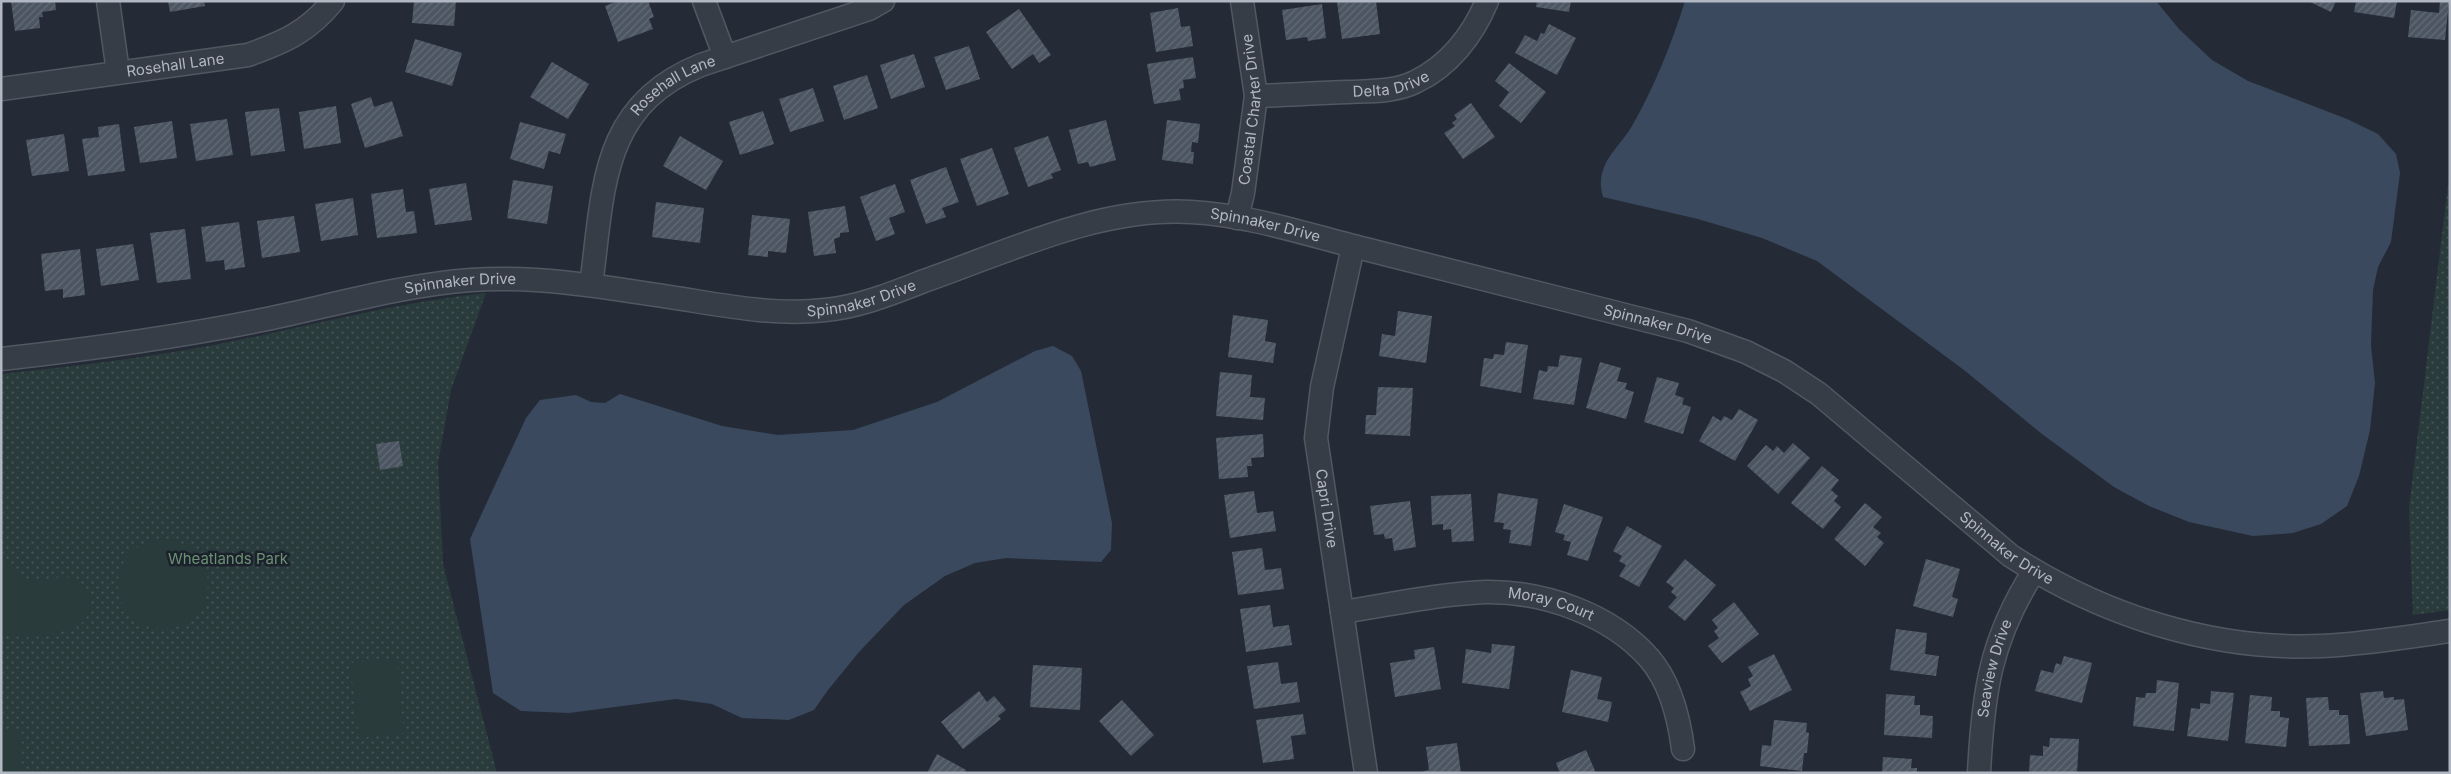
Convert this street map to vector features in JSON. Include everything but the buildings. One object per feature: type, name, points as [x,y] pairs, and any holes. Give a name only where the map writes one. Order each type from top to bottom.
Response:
[{"type":"street","points":[[108,1],[118,72]]},
{"type":"street","name":"Rosehall Lane","points":[[1,89],[248,55],[287,41],[321,16],[333,1]]},
{"type":"street","points":[[704,1],[724,57]]},
{"type":"street","name":"Rosehall Lane","points":[[591,285],[611,155],[627,122],[651,94],[675,78],[724,57],[869,9],[883,1]]},
{"type":"street","name":"Coastal Charter Drive","points":[[1237,218],[1243,193],[1256,96],[1242,1]]},
{"type":"street","name":"Delta Drive","points":[[1256,96],[1392,90],[1415,83],[1439,68],[1461,46],[1478,22],[1486,1]]},
{"type":"street","name":"Spinnaker Drive","points":[[1,359],[110,347],[202,332],[427,285],[473,280],[529,279],[591,285],[777,312],[828,310],[881,297],[1060,232],[1100,220],[1150,212],[1194,212],[1237,218],[1688,331],[1746,352],[1784,371],[1819,394],[2011,556],[2034,571],[2098,604],[2152,624],[2198,635],[2256,644],[2321,646],[2379,641],[2450,631]]},
{"type":"street","name":"Capri Drive","points":[[1354,247],[1322,387],[1316,438],[1366,773]]},
{"type":"street","name":"Seaview Drive","points":[[1978,773],[1986,686],[1997,644],[2012,609],[2034,571]]},
{"type":"street","name":"Moray Court","points":[[1342,612],[1453,595],[1486,592],[1520,594],[1572,607],[1599,619],[1626,637],[1650,659],[1666,685],[1680,721],[1683,749]]},
{"type":"green space","points":[[2450,169],[2450,610],[2413,615],[2409,508]]},
{"type":"green space","name":"Wheatlands Park","points":[[486,293],[451,390],[438,463],[443,564],[497,773],[1,773],[1,374],[192,349],[419,302]]},
{"type":"green space","points":[[163,539],[180,542],[195,552],[205,567],[208,584],[205,601],[195,616],[180,626],[163,629],[146,626],[131,616],[121,601],[118,584],[121,567],[131,552],[146,542]]},
{"type":"green space","points":[[4,562],[27,579],[43,581],[63,577],[80,583],[90,597],[91,603],[88,616],[76,627],[48,635],[21,637],[1,634],[1,563]]},
{"type":"green space","points":[[397,658],[404,733],[359,738],[350,663]]},
{"type":"green space","points":[[1,730],[22,730],[22,773],[1,773]]},
{"type":"water","points":[[1685,1],[2156,1],[2179,29],[2212,60],[2248,81],[2347,119],[2378,134],[2396,154],[2400,173],[2391,242],[2378,267],[2373,290],[2371,345],[2375,383],[2370,430],[2359,476],[2347,506],[2321,524],[2293,533],[2253,536],[2189,522],[2149,506],[2114,487],[2042,434],[1964,370],[1817,261],[1762,238],[1698,219],[1603,197],[1601,182],[1604,167],[1632,126],[1648,96],[1668,49]]},
{"type":"water","points":[[1053,346],[1072,356],[1081,371],[1112,523],[1111,550],[1101,562],[1006,558],[975,563],[945,576],[904,605],[859,652],[814,710],[789,720],[742,718],[712,704],[676,699],[569,713],[521,711],[493,693],[470,539],[526,418],[540,400],[576,395],[591,402],[605,403],[620,394],[722,426],[778,435],[853,430],[937,402],[1035,351]]}]
